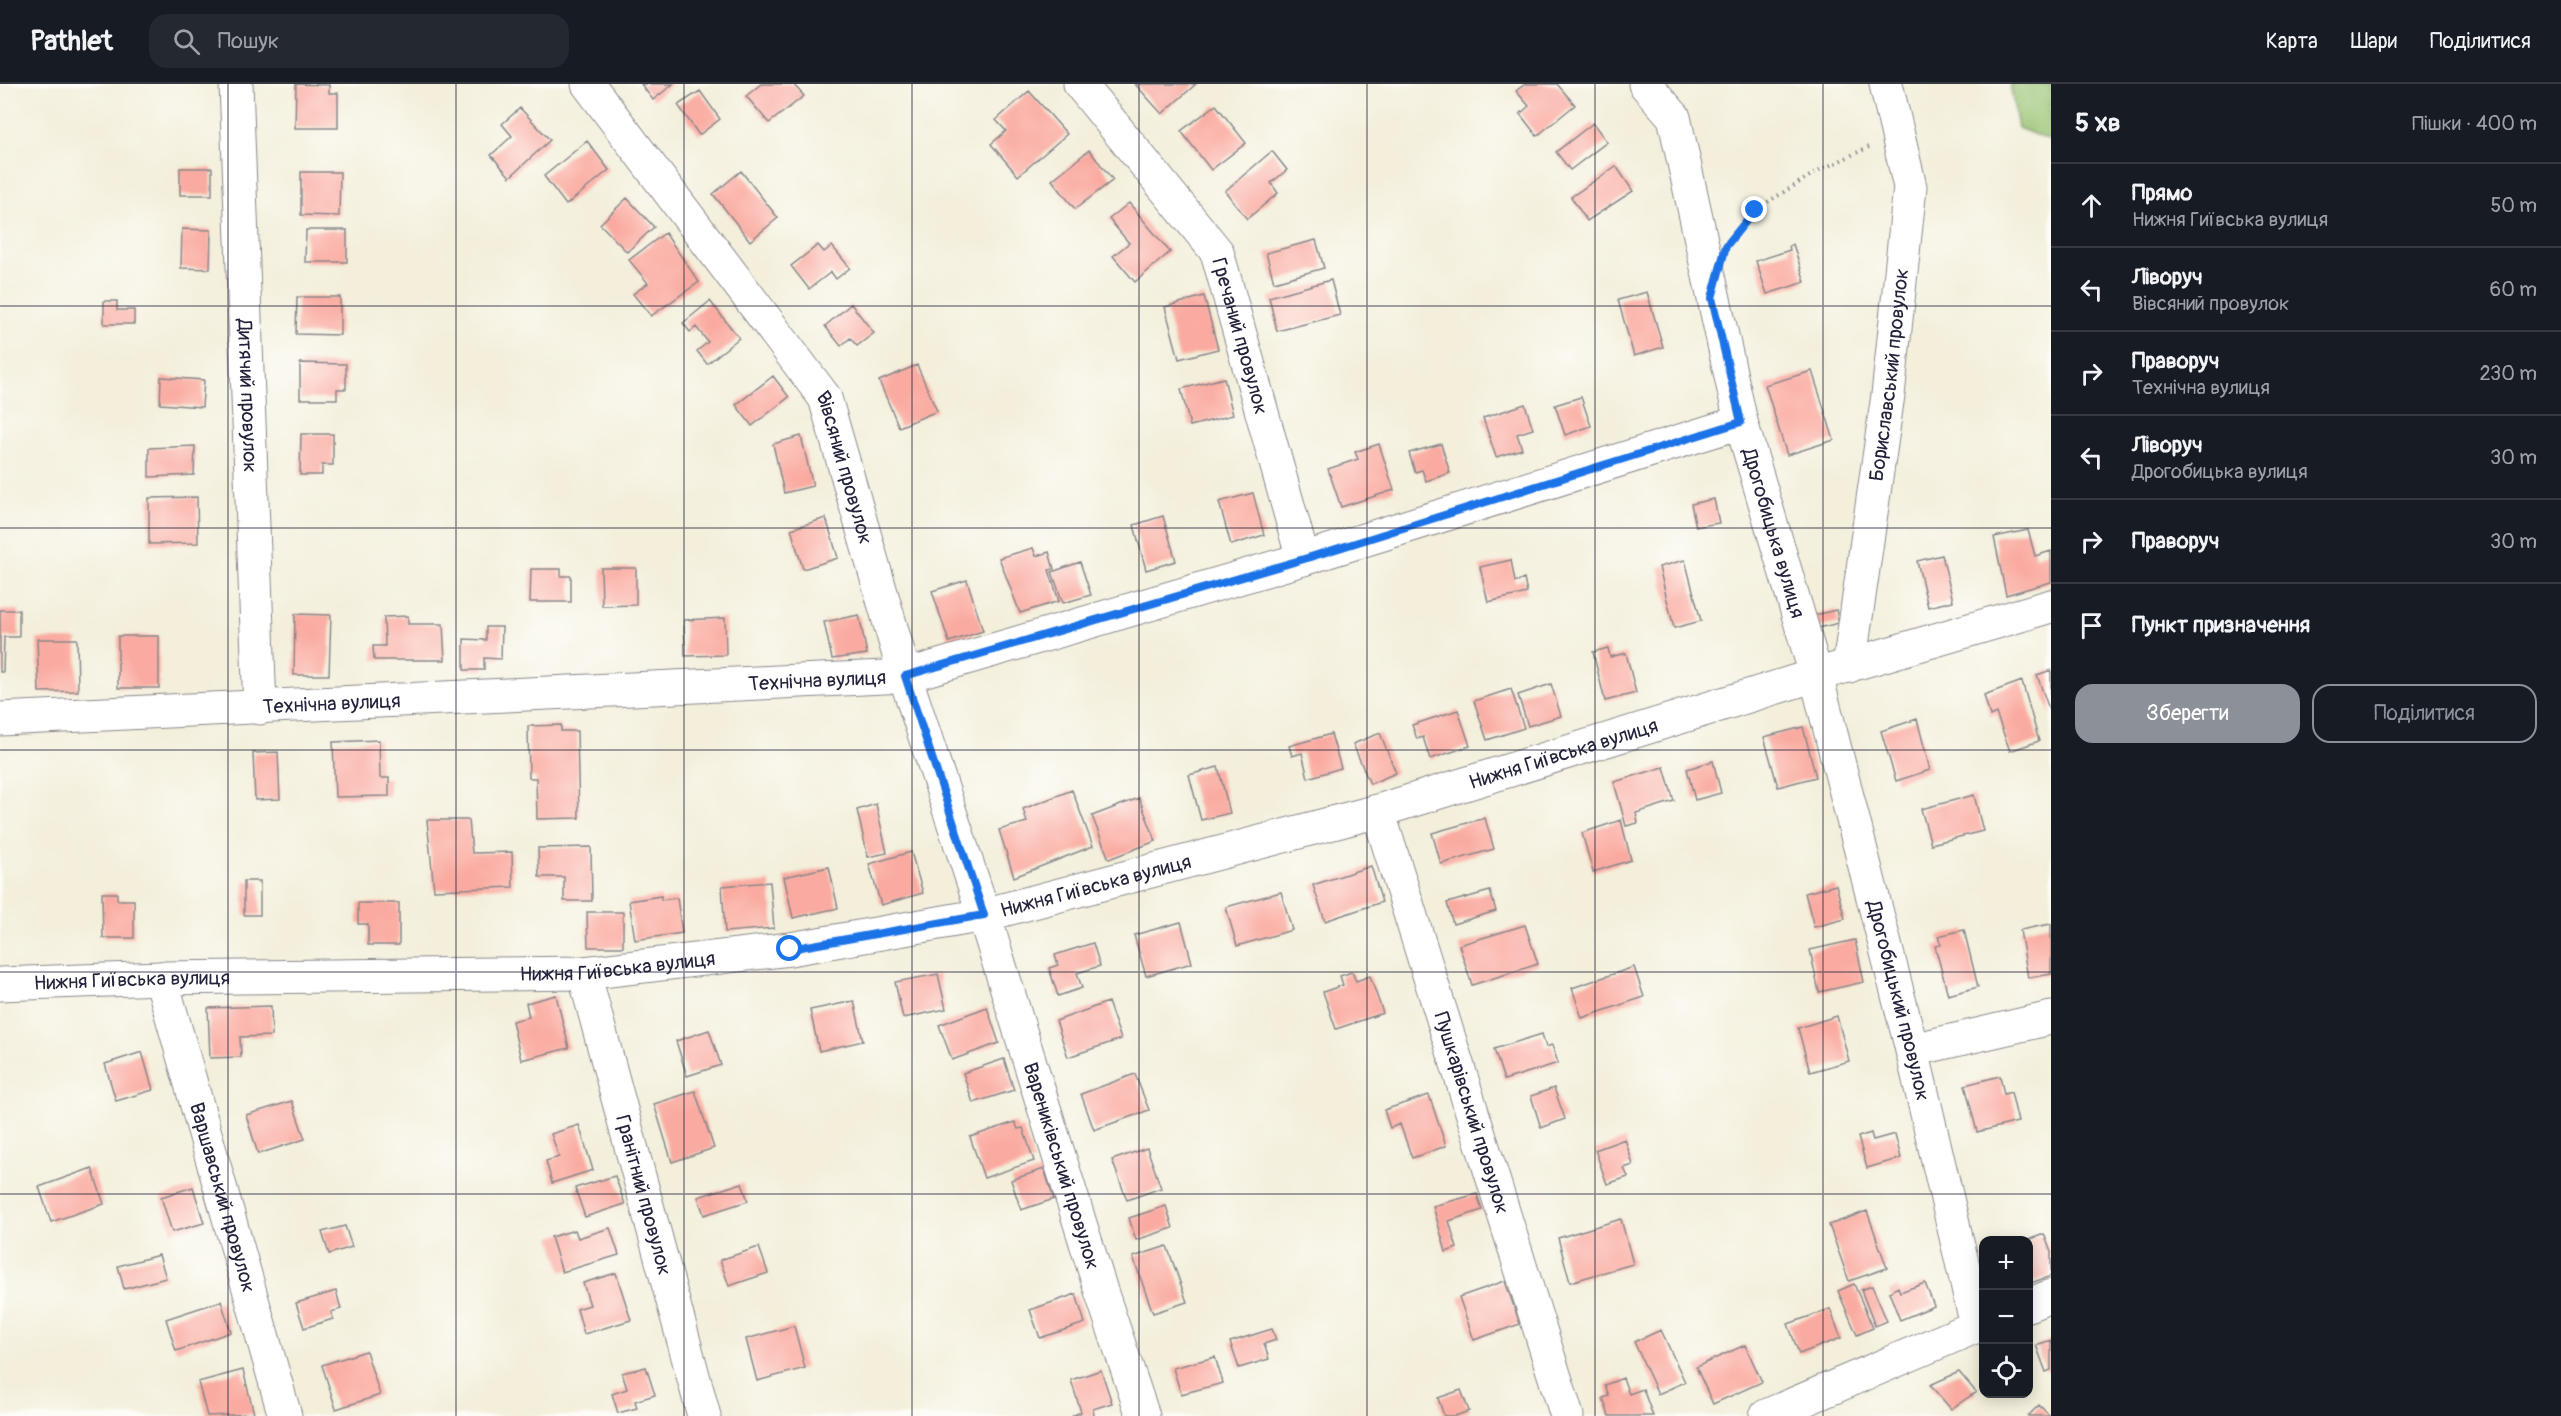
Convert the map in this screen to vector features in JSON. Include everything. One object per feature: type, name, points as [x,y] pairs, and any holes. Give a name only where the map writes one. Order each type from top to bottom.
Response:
[{"type":"street","name":"Дитячий провулок","points":[[236,84],[260,708]]},
{"type":"street","name":"Вівсяний провулок","points":[[588,84],[825,398],[905,676],[984,915]]},
{"type":"street","name":"Гречаний провулок","points":[[1080,84],[1216,252],[1304,559]]},
{"type":"street","name":"Дрогобицька вулиця","points":[[1645,84],[1674,117],[1741,422],[1816,675]]},
{"type":"street","name":"Бориславський провулок","points":[[1849,666],[1888,395],[1910,187],[1890,98]]},
{"type":"street","name":"Технічна вулиця","points":[[0,719],[905,676],[1304,559],[1741,422]]},
{"type":"street","name":"Нижня Гиївська вулиця","points":[[0,984],[161,978],[584,973],[790,949],[984,915],[1378,811],[1816,675],[2051,606]]},
{"type":"street","name":"Дрогобицький провулок","points":[[1816,675],[1979,1320]]},
{"type":"street","name":"Пушкарівський провулок","points":[[1378,811],[1567,1416]]},
{"type":"street","name":"Варениківський провулок","points":[[984,915],[1101,1291],[1143,1416]]},
{"type":"street","name":"Гранітний провулок","points":[[584,973],[704,1416]]},
{"type":"street","name":"Варшавський провулок","points":[[161,978],[285,1416]]},
{"type":"street","points":[[1912,1050],[2051,1018]]},
{"type":"street","points":[[2033,1303],[2051,1296]]},
{"type":"street","points":[[1766,1416],[1819,1406],[1979,1325]]},
{"type":"path","points":[[1726,246],[1755,210],[1816,172],[1870,149],[1890,98]]},
{"type":"green space","points":[[2010,84],[2051,84],[2051,141],[2018,128]]},
{"type":"building","points":[[296,84],[329,85],[329,93],[338,93],[338,128],[295,128]]},
{"type":"building","points":[[641,84],[673,84],[653,100]]},
{"type":"building","points":[[761,84],[793,84],[804,96],[769,123],[746,96]]},
{"type":"building","points":[[1135,84],[1196,84],[1162,114]]},
{"type":"building","points":[[1525,84],[1557,84],[1575,105],[1537,136],[1520,114],[1529,106],[1516,91]]},
{"type":"building","points":[[700,91],[720,119],[699,135],[678,105]]},
{"type":"building","points":[[1029,91],[1067,134],[1018,176],[991,144],[1006,131],[996,120]]},
{"type":"building","points":[[1216,105],[1246,143],[1211,170],[1181,131]]},
{"type":"building","points":[[520,108],[550,140],[510,177],[491,155],[512,136],[502,124]]},
{"type":"building","points":[[1593,123],[1607,142],[1570,170],[1556,152]]},
{"type":"building","points":[[587,141],[609,170],[566,205],[544,176]]},
{"type":"building","points":[[1089,150],[1113,180],[1075,209],[1052,180]]},
{"type":"building","points":[[1272,151],[1287,170],[1271,183],[1278,193],[1247,219],[1225,191]]},
{"type":"building","points":[[1616,166],[1633,191],[1587,221],[1571,197]]},
{"type":"building","points":[[180,168],[212,168],[212,195],[180,195]]},
{"type":"building","points":[[741,171],[778,218],[750,241],[713,194]]},
{"type":"building","points":[[301,172],[340,172],[339,216],[301,215]]},
{"type":"building","points":[[627,198],[654,227],[627,252],[600,224]]},
{"type":"building","points":[[1129,203],[1170,252],[1135,282],[1113,256],[1129,243],[1109,219]]},
{"type":"building","points":[[182,229],[211,230],[210,269],[181,268]]},
{"type":"building","points":[[306,230],[347,230],[347,262],[305,262]]},
{"type":"building","points":[[665,233],[699,282],[651,316],[633,294],[648,283],[629,260]]},
{"type":"building","points":[[1316,240],[1324,268],[1274,282],[1266,253]]},
{"type":"building","points":[[1793,244],[1805,282],[1767,294],[1756,261],[1790,250],[1789,246]]},
{"type":"building","points":[[818,245],[824,252],[832,246],[850,268],[836,279],[831,272],[809,289],[791,266]]},
{"type":"building","points":[[1331,280],[1340,315],[1277,331],[1269,297]]},
{"type":"building","points":[[1647,292],[1663,347],[1634,356],[1618,300]]},
{"type":"building","points":[[1204,296],[1218,349],[1179,359],[1165,307]]},
{"type":"building","points":[[297,297],[340,297],[340,335],[296,334]]},
{"type":"building","points":[[104,301],[117,301],[117,310],[134,310],[134,324],[104,324]]},
{"type":"building","points":[[710,301],[739,338],[707,364],[697,351],[708,342],[696,327],[690,332],[683,323]]},
{"type":"building","points":[[851,304],[874,333],[857,346],[850,338],[841,346],[825,326]]},
{"type":"building","points":[[300,363],[346,364],[346,389],[337,389],[337,399],[300,399]]},
{"type":"building","points":[[917,365],[937,411],[899,427],[879,381]]},
{"type":"building","points":[[1812,371],[1834,440],[1787,455],[1765,385]]},
{"type":"building","points":[[773,376],[789,397],[752,426],[736,405]]},
{"type":"building","points":[[161,377],[204,380],[202,407],[160,404]]},
{"type":"building","points":[[1224,378],[1233,415],[1190,426],[1181,389]]},
{"type":"building","points":[[1581,397],[1591,426],[1565,435],[1555,405]]},
{"type":"building","points":[[1525,404],[1533,429],[1517,434],[1522,449],[1496,457],[1483,418]]},
{"type":"building","points":[[301,434],[333,434],[333,465],[322,465],[322,475],[300,475]]},
{"type":"building","points":[[801,436],[813,486],[784,493],[773,444]]},
{"type":"building","points":[[1379,444],[1394,490],[1341,507],[1328,469],[1358,459],[1355,452]]},
{"type":"building","points":[[1441,444],[1450,473],[1426,481],[1422,470],[1415,472],[1409,453]]},
{"type":"building","points":[[195,446],[194,475],[149,477],[149,448]]},
{"type":"building","points":[[1253,493],[1264,535],[1231,545],[1219,502]]},
{"type":"building","points":[[197,497],[198,543],[149,544],[149,498]]},
{"type":"building","points":[[1714,499],[1719,523],[1696,527],[1691,504]]},
{"type":"building","points":[[1163,516],[1176,561],[1146,570],[1134,525]]},
{"type":"building","points":[[826,518],[838,558],[803,569],[791,529]]},
{"type":"building","points":[[2028,530],[2035,556],[2051,551],[2051,582],[2006,595],[1994,537]]},
{"type":"building","points":[[1033,548],[1036,556],[1049,552],[1054,569],[1049,570],[1059,601],[1020,613],[999,558]]},
{"type":"building","points":[[1942,555],[1953,601],[1928,607],[1917,561]]},
{"type":"building","points":[[1511,560],[1515,582],[1524,579],[1527,593],[1488,602],[1480,567]]},
{"type":"building","points":[[1685,560],[1701,621],[1674,628],[1659,567]]},
{"type":"building","points":[[1080,562],[1091,595],[1063,603],[1052,572]]},
{"type":"building","points":[[601,568],[636,568],[636,605],[602,606]]},
{"type":"building","points":[[531,569],[561,569],[561,576],[571,576],[571,602],[530,602]]},
{"type":"building","points":[[967,580],[983,631],[949,642],[932,591]]},
{"type":"building","points":[[0,610],[19,610],[19,637],[4,637],[3,672],[0,672]]},
{"type":"building","points":[[1836,610],[1839,623],[1818,628],[1815,615]]},
{"type":"building","points":[[295,614],[331,615],[329,675],[294,675]]},
{"type":"building","points":[[859,615],[867,654],[832,659],[824,622]]},
{"type":"building","points":[[408,616],[408,624],[443,624],[445,660],[374,660],[373,646],[385,646],[384,617]]},
{"type":"building","points":[[725,618],[726,655],[685,656],[684,620]]},
{"type":"building","points":[[486,627],[502,627],[501,659],[484,658],[484,670],[464,670],[464,639],[486,640]]},
{"type":"building","points":[[118,636],[159,636],[159,688],[118,688]]},
{"type":"building","points":[[37,639],[77,639],[78,691],[39,692]]},
{"type":"building","points":[[1608,648],[1610,657],[1626,653],[1636,693],[1605,701],[1593,652]]},
{"type":"building","points":[[2051,670],[2051,715],[2037,675]]},
{"type":"building","points":[[2022,681],[2039,741],[2010,751],[1996,713],[1990,716],[1984,695]]},
{"type":"building","points":[[1551,684],[1561,716],[1528,726],[1518,695]]},
{"type":"building","points":[[1511,689],[1524,728],[1487,740],[1474,701]]},
{"type":"building","points":[[1458,710],[1470,746],[1430,759],[1423,737],[1417,739],[1412,725]]},
{"type":"building","points":[[1917,719],[1930,770],[1896,781],[1881,731]]},
{"type":"building","points":[[561,725],[561,731],[577,731],[579,818],[537,819],[536,778],[529,778],[528,726]]},
{"type":"building","points":[[1803,727],[1816,777],[1778,787],[1764,737]]},
{"type":"building","points":[[1380,733],[1396,773],[1370,784],[1353,744]]},
{"type":"building","points":[[1331,734],[1341,768],[1308,778],[1302,753],[1292,756],[1289,746]]},
{"type":"building","points":[[379,740],[380,778],[389,778],[389,796],[335,797],[333,742]]},
{"type":"building","points":[[278,752],[280,799],[255,800],[253,753]]},
{"type":"building","points":[[1713,761],[1721,793],[1695,800],[1687,769]]},
{"type":"building","points":[[1218,767],[1230,813],[1201,820],[1189,775]]},
{"type":"building","points":[[1664,767],[1674,801],[1636,813],[1638,823],[1626,826],[1614,782]]},
{"type":"building","points":[[1072,790],[1093,846],[1014,877],[999,830],[1027,822],[1023,809]]},
{"type":"building","points":[[1974,795],[1983,831],[1931,844],[1921,809]]},
{"type":"building","points":[[1139,798],[1156,841],[1109,859],[1092,816]]},
{"type":"building","points":[[876,804],[887,853],[868,857],[857,810]]},
{"type":"building","points":[[1485,818],[1494,849],[1441,864],[1432,833]]},
{"type":"building","points":[[427,820],[469,820],[472,853],[512,852],[513,887],[434,890]]},
{"type":"building","points":[[1621,820],[1631,860],[1593,872],[1582,833]]},
{"type":"building","points":[[591,847],[592,901],[564,901],[564,877],[539,877],[538,848]]},
{"type":"building","points":[[911,852],[923,893],[881,905],[869,864]]},
{"type":"building","points":[[1371,866],[1382,902],[1325,921],[1313,885]]},
{"type":"building","points":[[829,867],[838,908],[793,918],[784,877]]},
{"type":"building","points":[[244,881],[260,881],[260,915],[244,915]]},
{"type":"building","points":[[770,882],[774,928],[725,932],[722,886]]},
{"type":"building","points":[[1836,885],[1845,919],[1814,927],[1805,893]]},
{"type":"building","points":[[1490,891],[1496,911],[1453,924],[1447,903]]},
{"type":"building","points":[[1281,892],[1292,930],[1237,946],[1226,907]]},
{"type":"building","points":[[102,893],[117,893],[117,900],[134,900],[134,938],[103,938]]},
{"type":"building","points":[[661,896],[661,900],[677,898],[682,933],[635,940],[629,901]]},
{"type":"building","points":[[358,903],[399,903],[399,945],[368,945],[368,924],[358,924]]},
{"type":"building","points":[[587,912],[623,912],[623,947],[588,947]]},
{"type":"building","points":[[1181,922],[1192,963],[1146,976],[1134,935]]},
{"type":"building","points":[[2051,924],[2051,974],[2028,978],[2020,930]]},
{"type":"building","points":[[1525,925],[1538,964],[1472,985],[1459,945]]},
{"type":"building","points":[[1964,930],[1978,987],[1948,995],[1935,946],[1941,945],[1938,936]]},
{"type":"building","points":[[1855,940],[1864,982],[1819,992],[1810,950]]},
{"type":"building","points":[[1093,943],[1100,966],[1077,973],[1082,988],[1058,996],[1049,968],[1058,965],[1055,955]]},
{"type":"building","points":[[1634,967],[1644,997],[1582,1018],[1572,988]]},
{"type":"building","points":[[1352,972],[1356,981],[1370,976],[1383,1013],[1336,1029],[1323,992],[1343,985],[1340,976]]},
{"type":"building","points":[[938,974],[946,1009],[903,1018],[895,982]]},
{"type":"building","points":[[556,995],[569,1048],[521,1060],[512,1021],[529,1017],[526,1003]]},
{"type":"building","points":[[854,1001],[863,1041],[819,1051],[810,1010]]},
{"type":"building","points":[[1108,1002],[1121,1039],[1068,1057],[1056,1021]]},
{"type":"building","points":[[271,1006],[272,1036],[240,1037],[241,1057],[210,1058],[208,1008]]},
{"type":"building","points":[[987,1007],[999,1043],[952,1060],[939,1025]]},
{"type":"building","points":[[1837,1016],[1849,1061],[1810,1072],[1798,1028]]},
{"type":"building","points":[[709,1030],[721,1065],[687,1076],[676,1041]]},
{"type":"building","points":[[1542,1034],[1546,1047],[1552,1045],[1558,1063],[1504,1080],[1494,1049]]},
{"type":"building","points":[[142,1052],[153,1090],[116,1101],[105,1064]]},
{"type":"building","points":[[1004,1059],[1014,1090],[973,1103],[963,1073]]},
{"type":"building","points":[[1135,1074],[1149,1110],[1094,1130],[1081,1094]]},
{"type":"building","points":[[2000,1076],[2004,1094],[2011,1092],[2018,1122],[1977,1132],[1965,1085]]},
{"type":"building","points":[[1554,1088],[1565,1119],[1541,1128],[1531,1096]]},
{"type":"building","points":[[695,1091],[714,1148],[672,1162],[654,1104]]},
{"type":"building","points":[[1429,1095],[1446,1146],[1412,1158],[1400,1124],[1390,1128],[1384,1110]]},
{"type":"building","points":[[292,1101],[305,1139],[258,1154],[246,1115]]},
{"type":"building","points":[[1015,1122],[1018,1129],[1023,1128],[1034,1161],[984,1178],[970,1137]]},
{"type":"building","points":[[579,1125],[593,1170],[552,1183],[546,1161],[559,1157],[551,1134]]},
{"type":"building","points":[[1871,1133],[1873,1140],[1895,1134],[1901,1158],[1867,1168],[1858,1137]]},
{"type":"building","points":[[1625,1139],[1633,1165],[1624,1168],[1628,1177],[1607,1184],[1595,1150]]},
{"type":"building","points":[[1147,1148],[1161,1188],[1127,1200],[1112,1160]]},
{"type":"building","points":[[92,1168],[104,1204],[51,1222],[39,1187]]},
{"type":"building","points":[[1044,1169],[1054,1199],[1021,1210],[1011,1180]]},
{"type":"building","points":[[615,1176],[625,1204],[585,1217],[575,1188]]},
{"type":"building","points":[[742,1183],[748,1201],[704,1215],[698,1197]]},
{"type":"building","points":[[193,1187],[204,1223],[172,1232],[161,1197]]},
{"type":"building","points":[[1477,1194],[1482,1210],[1449,1221],[1457,1248],[1446,1252],[1433,1206]]},
{"type":"building","points":[[1166,1206],[1173,1228],[1136,1240],[1129,1218]]},
{"type":"building","points":[[1867,1211],[1887,1268],[1849,1281],[1829,1225]]},
{"type":"building","points":[[1621,1219],[1633,1264],[1570,1282],[1558,1238]]},
{"type":"building","points":[[345,1226],[352,1247],[329,1254],[322,1232]]},
{"type":"building","points":[[610,1228],[619,1255],[562,1272],[551,1237],[575,1230],[578,1238]]},
{"type":"building","points":[[2044,1234],[2051,1252],[2051,1276],[2033,1282],[2033,1238]]},
{"type":"building","points":[[1167,1246],[1187,1302],[1153,1313],[1133,1257]]},
{"type":"building","points":[[759,1247],[768,1273],[729,1286],[720,1260]]},
{"type":"building","points":[[159,1255],[166,1278],[124,1289],[118,1266]]},
{"type":"building","points":[[616,1273],[631,1320],[584,1334],[577,1309],[590,1305],[583,1283]]},
{"type":"building","points":[[1505,1281],[1520,1324],[1474,1340],[1459,1297]]},
{"type":"building","points":[[1925,1283],[1934,1306],[1900,1320],[1889,1292],[1898,1287],[1900,1292]]},
{"type":"building","points":[[1854,1284],[1873,1328],[1857,1335],[1838,1291]]},
{"type":"building","points":[[1872,1286],[1887,1321],[1875,1326],[1861,1290]]},
{"type":"building","points":[[336,1291],[341,1309],[331,1312],[333,1319],[304,1328],[296,1303]]},
{"type":"building","points":[[1076,1294],[1085,1323],[1040,1338],[1030,1310]]},
{"type":"building","points":[[221,1301],[231,1332],[176,1351],[166,1319]]},
{"type":"building","points":[[1830,1309],[1841,1338],[1799,1354],[1788,1324]]},
{"type":"building","points":[[794,1326],[805,1368],[757,1381],[746,1339]]},
{"type":"building","points":[[1272,1329],[1276,1340],[1264,1344],[1269,1359],[1239,1368],[1230,1342]]},
{"type":"building","points":[[1661,1330],[1685,1382],[1658,1394],[1634,1342]]},
{"type":"building","points":[[2051,1340],[2051,1370],[2046,1372],[2036,1345]]},
{"type":"building","points":[[1745,1345],[1762,1382],[1713,1404],[1696,1367]]},
{"type":"building","points":[[366,1351],[380,1395],[336,1409],[322,1365]]},
{"type":"building","points":[[1215,1357],[1223,1383],[1181,1394],[1173,1368]]},
{"type":"building","points":[[646,1367],[655,1395],[635,1401],[637,1408],[618,1413],[612,1394],[627,1389],[622,1373]]},
{"type":"building","points":[[243,1370],[254,1414],[207,1416],[198,1382]]},
{"type":"building","points":[[1101,1370],[1112,1403],[1093,1409],[1094,1415],[1072,1416],[1081,1412],[1071,1380]]},
{"type":"building","points":[[1959,1372],[1976,1392],[1951,1409],[1930,1385]]},
{"type":"building","points":[[1623,1378],[1629,1394],[1643,1389],[1653,1416],[1609,1416],[1603,1398],[1609,1396],[1605,1385]]},
{"type":"building","points":[[1461,1390],[1469,1411],[1455,1416],[1444,1416],[1438,1398]]},
{"type":"building","points":[[2039,1405],[2050,1416],[2028,1416]]},
{"type":"route","points":[[790,949],[984,915],[905,676],[1304,559],[1741,422],[1712,298],[1726,246],[1755,210]]}]
